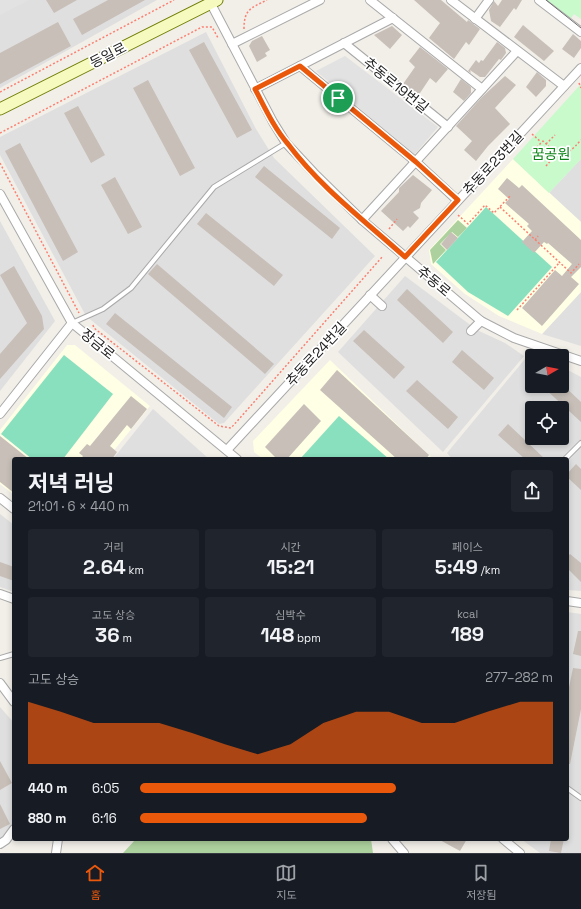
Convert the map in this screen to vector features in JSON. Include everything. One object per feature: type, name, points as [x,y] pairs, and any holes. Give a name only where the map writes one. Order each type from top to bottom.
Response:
[{"type":"street","points":[[232,44],[320,0]]},
{"type":"street","points":[[370,0],[482,89]]},
{"type":"street","points":[[451,0],[564,86]]},
{"type":"street","points":[[475,19],[490,0]]},
{"type":"street","points":[[539,0],[581,32]]},
{"type":"street","name":"추동로","points":[[212,1],[255,89],[286,143],[362,220],[481,321],[514,338],[581,361]]},
{"type":"street","name":"동일로","points":[[0,109],[212,1]]},
{"type":"street","points":[[255,89],[393,18]]},
{"type":"street","name":"추동로19번길","points":[[344,43],[448,127]]},
{"type":"street","points":[[362,220],[517,51]]},
{"type":"street","points":[[300,66],[416,162],[458,200]]},
{"type":"street","name":"추동로23번길","points":[[405,257],[581,68]]},
{"type":"street","name":"장금로","points":[[0,194],[72,323],[236,457]]},
{"type":"street","name":"추동로24번길","points":[[227,450],[405,257]]},
{"type":"street","points":[[370,295],[382,306]]},
{"type":"street","points":[[471,331],[481,321]]},
{"type":"street","points":[[0,414],[72,323]]},
{"type":"street","points":[[0,498],[12,507]]},
{"type":"street","points":[[0,594],[12,598]]},
{"type":"street","points":[[569,601],[581,603]]},
{"type":"street","points":[[0,683],[12,699]]},
{"type":"street","points":[[0,844],[6,840],[12,832]]},
{"type":"street","points":[[56,853],[58,841]]},
{"type":"street","points":[[394,841],[404,853]]},
{"type":"street","points":[[505,841],[520,853]]},
{"type":"lane","points":[[72,323],[103,309],[131,288],[214,187],[286,143]]},
{"type":"lane","points":[[567,457],[581,443]]},
{"type":"lane","points":[[0,658],[12,655]]},
{"type":"lane","points":[[569,789],[581,798]]},
{"type":"path","points":[[0,92],[174,0]]},
{"type":"path","points":[[244,29],[244,18],[248,11],[267,0]]},
{"type":"path","points":[[0,133],[202,27],[212,27],[218,38]]},
{"type":"path","points":[[579,83],[581,88]]},
{"type":"path","points":[[532,134],[557,153],[562,154],[569,152],[581,140]]},
{"type":"path","points":[[546,144],[555,135]]},
{"type":"path","points":[[541,142],[536,148],[550,161]]},
{"type":"path","points":[[546,166],[557,153]]},
{"type":"path","points":[[0,163],[76,308],[80,313],[82,313]]},
{"type":"path","points":[[458,215],[468,224],[485,205],[494,213],[511,194]]},
{"type":"path","points":[[500,207],[571,273],[578,264]]},
{"type":"path","points":[[389,229],[396,219]]},
{"type":"path","points":[[535,240],[538,236]]},
{"type":"path","points":[[93,325],[94,328],[219,426],[231,428],[383,256]]},
{"type":"path","points":[[517,310],[560,262]]},
{"type":"shaded area","points":[[0,0],[157,0],[0,88]]},
{"type":"shaded area","points":[[0,0],[29,0],[0,15]]},
{"type":"shaded area","points":[[206,32],[256,129],[274,158],[375,256],[224,423],[219,424],[86,316],[0,155],[0,137]]},
{"type":"shaded area","points":[[345,56],[438,127],[414,155],[316,71]]},
{"type":"shaded area","points":[[513,159],[581,222],[581,292],[542,334],[499,316],[465,294],[431,264],[429,250]]},
{"type":"shaded area","points":[[581,159],[581,222],[549,193]]},
{"type":"shaded area","points":[[0,221],[55,321],[0,391]]},
{"type":"shaded area","points":[[405,276],[477,330],[505,343],[524,356],[443,452],[338,352]]},
{"type":"shaded area","points":[[581,292],[581,346],[542,334]]},
{"type":"shaded area","points":[[67,345],[75,345],[150,406],[109,457],[12,457],[12,493],[0,484],[0,430]]},
{"type":"shaded area","points":[[525,359],[525,393],[569,393],[569,371],[581,377],[581,591],[569,590],[569,457],[450,457],[447,453]]},
{"type":"shaded area","points":[[330,360],[431,457],[260,457],[254,452],[253,441]]},
{"type":"shaded area","points":[[153,409],[207,457],[115,457]]},
{"type":"shaded area","points":[[0,514],[12,523],[12,591],[0,587]]},
{"type":"shaded area","points":[[569,612],[581,614],[581,853],[540,853],[524,841],[569,841]]},
{"type":"shaded area","points":[[0,707],[12,721],[12,825],[0,840]]},
{"type":"green space","points":[[539,0],[581,0],[581,19],[574,14],[567,24]]},
{"type":"green space","name":"꿈공원","points":[[581,84],[581,159],[549,193],[513,159]]},
{"type":"green space","points":[[486,207],[552,267],[508,316],[468,292],[436,262]]},
{"type":"green space","points":[[458,220],[467,228],[458,237],[452,232],[440,244],[446,250],[433,264],[430,250]]},
{"type":"green space","points":[[64,355],[113,394],[65,457],[30,457],[1,434]]},
{"type":"green space","points":[[339,416],[387,457],[302,457]]},
{"type":"green space","points":[[134,841],[371,841],[373,853],[123,853]]},
{"type":"building","points":[[46,0],[77,0],[54,13]]},
{"type":"building","points":[[108,0],[145,0],[82,35],[73,19]]},
{"type":"building","points":[[414,0],[441,0],[467,22],[468,20],[480,29],[469,45],[466,42],[454,59],[429,38],[440,23]]},
{"type":"building","points":[[502,0],[522,0],[516,10],[514,8],[500,27],[491,21],[489,10],[494,1],[498,6]]},
{"type":"building","points":[[58,22],[71,46],[0,84],[0,53]]},
{"type":"building","points":[[523,25],[554,51],[544,61],[514,37]]},
{"type":"building","points":[[392,26],[402,35],[390,49],[374,35]]},
{"type":"building","points":[[573,34],[581,41],[581,48],[574,58],[562,49]]},
{"type":"building","points":[[262,36],[270,50],[265,53],[267,56],[257,62],[249,46],[252,41]]},
{"type":"building","points":[[204,42],[252,130],[237,138],[189,50]]},
{"type":"building","points":[[497,42],[505,48],[506,53],[501,60],[499,59],[485,77],[480,77],[470,70],[471,73],[468,71],[476,60],[479,63],[481,60],[483,61]]},
{"type":"building","points":[[420,47],[448,69],[436,83],[430,78],[418,96],[403,84],[415,67],[409,61]]},
{"type":"building","points":[[537,72],[546,80],[546,86],[536,97],[526,87]]},
{"type":"building","points":[[505,76],[516,85],[495,108],[510,124],[488,146],[476,161],[464,150],[472,141],[456,126],[482,97]]},
{"type":"building","points":[[461,79],[471,87],[471,93],[464,101],[453,92]]},
{"type":"building","points":[[148,80],[195,168],[180,176],[133,88]]},
{"type":"building","points":[[78,106],[105,155],[91,163],[64,113]]},
{"type":"building","points":[[20,143],[78,252],[63,261],[5,151]]},
{"type":"building","points":[[264,166],[340,228],[332,239],[255,177]]},
{"type":"building","points":[[413,175],[432,190],[421,203],[420,208],[413,212],[419,218],[410,228],[408,226],[403,231],[381,211],[399,192],[399,188]]},
{"type":"building","points":[[115,177],[142,227],[128,234],[101,185]]},
{"type":"building","points":[[507,178],[519,188],[522,185],[581,240],[581,267],[571,277],[579,284],[542,326],[522,308],[555,270],[562,276],[572,264],[548,243],[547,244],[544,242],[534,253],[522,242],[532,231],[527,226],[529,224],[505,203],[509,199],[498,189]]},
{"type":"building","points":[[206,213],[283,275],[274,286],[197,224]]},
{"type":"building","points":[[451,232],[458,238],[447,250],[441,244]]},
{"type":"building","points":[[157,264],[274,364],[265,374],[148,274]]},
{"type":"building","points":[[14,266],[42,316],[44,329],[0,379],[0,354],[27,323],[0,275]]},
{"type":"building","points":[[407,289],[453,332],[443,343],[397,300]]},
{"type":"building","points":[[115,313],[232,407],[224,418],[106,324]]},
{"type":"building","points":[[364,330],[405,367],[394,379],[353,341]]},
{"type":"building","points":[[462,350],[494,378],[484,390],[452,362]]},
{"type":"building","points":[[337,370],[429,455],[428,457],[395,457],[320,390]]},
{"type":"building","points":[[417,380],[458,417],[448,429],[406,391]]},
{"type":"building","points":[[569,391],[581,402],[581,422],[569,411],[569,401],[558,401],[550,393],[569,393]]},
{"type":"building","points":[[131,396],[147,409],[131,429],[127,425],[110,446],[117,452],[113,457],[82,457],[79,453],[87,444],[90,446]]},
{"type":"building","points":[[304,404],[321,421],[289,457],[275,457],[265,447]]},
{"type":"building","points":[[508,424],[525,440],[525,445],[530,445],[543,457],[523,457],[498,435]]},
{"type":"building","points":[[0,436],[26,457],[12,457],[12,491],[0,482]]},
{"type":"building","points":[[576,464],[581,469],[581,490],[569,479],[569,472]]},
{"type":"building","points":[[570,554],[581,563],[581,582],[569,570]]},
{"type":"building","points":[[0,562],[12,566],[12,580],[0,576]]},
{"type":"building","points":[[578,631],[581,631],[581,656],[573,654]]},
{"type":"building","points":[[573,668],[581,669],[581,709],[570,764],[569,764],[569,687]]},
{"type":"building","points":[[0,761],[12,783],[0,790]]},
{"type":"building","points":[[0,804],[10,824],[0,829]]},
{"type":"building","points":[[442,841],[466,841],[460,851]]},
{"type":"building","points":[[551,841],[564,841],[561,853],[549,851]]},
{"type":"tram line","points":[[546,0],[581,28]]},
{"type":"route","points":[[300,66],[338,98],[416,162],[458,200],[405,257],[362,220],[296,155],[286,143],[255,89],[300,66]]}]
